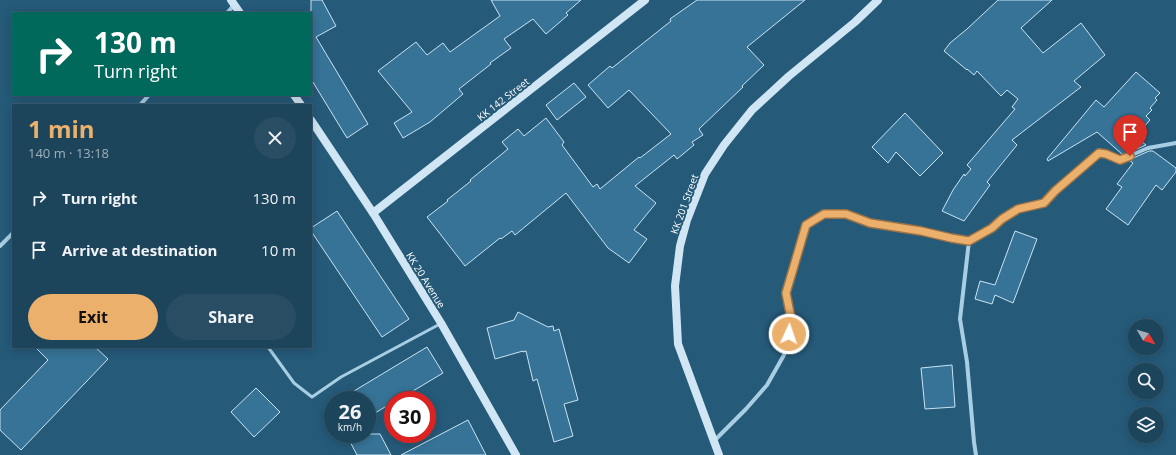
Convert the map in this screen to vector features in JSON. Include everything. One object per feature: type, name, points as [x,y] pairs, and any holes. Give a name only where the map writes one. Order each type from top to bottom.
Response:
[{"type":"main road","name":"KK 142 Street","points":[[373,213],[645,0]]},
{"type":"main road","name":"KK 201 Street","points":[[718,455],[678,344],[675,286],[680,246],[687,220],[705,174],[724,145],[752,110],[789,76],[855,22],[878,0]]},
{"type":"main road","points":[[233,3],[239,12]]},
{"type":"main road","name":"KK 20 Avenue","points":[[312,122],[373,213],[441,323],[516,455]]},
{"type":"street","points":[[228,12],[233,3]]},
{"type":"street","points":[[141,104],[148,96]]},
{"type":"street","points":[[714,441],[746,410],[767,385],[784,355],[792,323],[786,293],[806,225],[824,214],[846,214],[870,223],[921,231],[969,241],[992,228],[1002,219],[1018,209],[1044,203],[1055,191],[1099,153],[1106,154],[1120,160],[1148,148],[1176,143]]},
{"type":"street","points":[[0,246],[12,234]]},
{"type":"street","points":[[969,241],[960,319],[967,362],[976,455]]},
{"type":"lane","points":[[269,348],[294,383],[312,397],[341,377],[441,323]]},
{"type":"building","points":[[311,0],[322,0],[336,26],[316,37],[368,124],[347,138],[312,81]]},
{"type":"building","points":[[491,0],[581,0],[566,13],[568,15],[546,34],[533,19],[504,39],[511,48],[490,63],[491,64],[459,89],[463,94],[430,122],[403,138],[394,123],[412,112],[378,71],[416,42],[427,55],[443,43],[450,52],[500,16]]},
{"type":"building","points":[[697,0],[805,0],[747,47],[764,65],[699,129],[703,135],[692,142],[694,145],[677,159],[674,155],[635,186],[656,203],[634,230],[647,239],[629,263],[608,248],[566,193],[515,235],[512,231],[501,239],[500,238],[465,266],[427,217],[448,201],[447,200],[471,181],[470,180],[508,149],[502,142],[518,129],[524,136],[546,118],[564,142],[562,145],[593,187],[597,184],[600,189],[639,157],[640,158],[671,134],[629,90],[608,108],[588,85],[610,66],[612,68],[671,21],[670,19]]},
{"type":"building","points":[[998,0],[1052,0],[1021,28],[1043,53],[1081,23],[1105,55],[1074,81],[1081,87],[1012,140],[1017,145],[987,182],[990,185],[964,221],[942,211],[953,190],[964,174],[965,176],[971,169],[967,165],[1015,109],[1012,107],[1018,99],[1007,90],[1001,96],[977,71],[974,75],[944,51],[950,43]]},
{"type":"building","points":[[1136,72],[1160,93],[1155,98],[1157,100],[1150,108],[1152,110],[1146,116],[1150,120],[1143,128],[1145,129],[1137,138],[1146,145],[1123,155],[1097,132],[1048,161],[1047,159],[1096,100],[1104,107]]},
{"type":"building","points":[[574,83],[586,97],[557,120],[546,105]]},
{"type":"building","points":[[905,113],[943,153],[920,176],[896,152],[888,163],[872,147]]},
{"type":"building","points":[[1149,151],[1153,151],[1176,168],[1176,172],[1162,190],[1156,185],[1128,225],[1106,209],[1122,187],[1117,184],[1133,163],[1129,160]]},
{"type":"building","points":[[337,211],[409,319],[382,337],[312,232],[312,227]]},
{"type":"building","points":[[1015,231],[1037,239],[1013,303],[995,295],[992,304],[975,299],[980,281],[995,285]]},
{"type":"building","points":[[518,312],[548,327],[553,326],[554,331],[559,329],[578,400],[564,404],[573,436],[554,442],[537,379],[533,381],[526,351],[495,359],[487,328],[514,320]]},
{"type":"building","points":[[427,347],[443,373],[413,391],[384,391],[384,408],[376,412],[376,391],[354,391]]},
{"type":"building","points":[[36,348],[96,348],[108,359],[21,450],[0,430],[0,410],[48,360]]},
{"type":"building","points":[[952,365],[955,407],[925,409],[921,368]]},
{"type":"building","points":[[256,388],[280,412],[254,437],[231,412]]},
{"type":"building","points":[[468,420],[486,455],[401,455],[424,443],[436,443],[436,437]]},
{"type":"building","points":[[376,434],[380,434],[391,455],[357,455],[351,443],[376,443]]},
{"type":"route","points":[[789,334],[792,323],[786,293],[806,225],[824,214],[846,214],[870,223],[895,226],[969,241],[992,228],[1002,219],[1018,209],[1044,203],[1055,191],[1099,153],[1106,154],[1120,160],[1130,156]]}]
